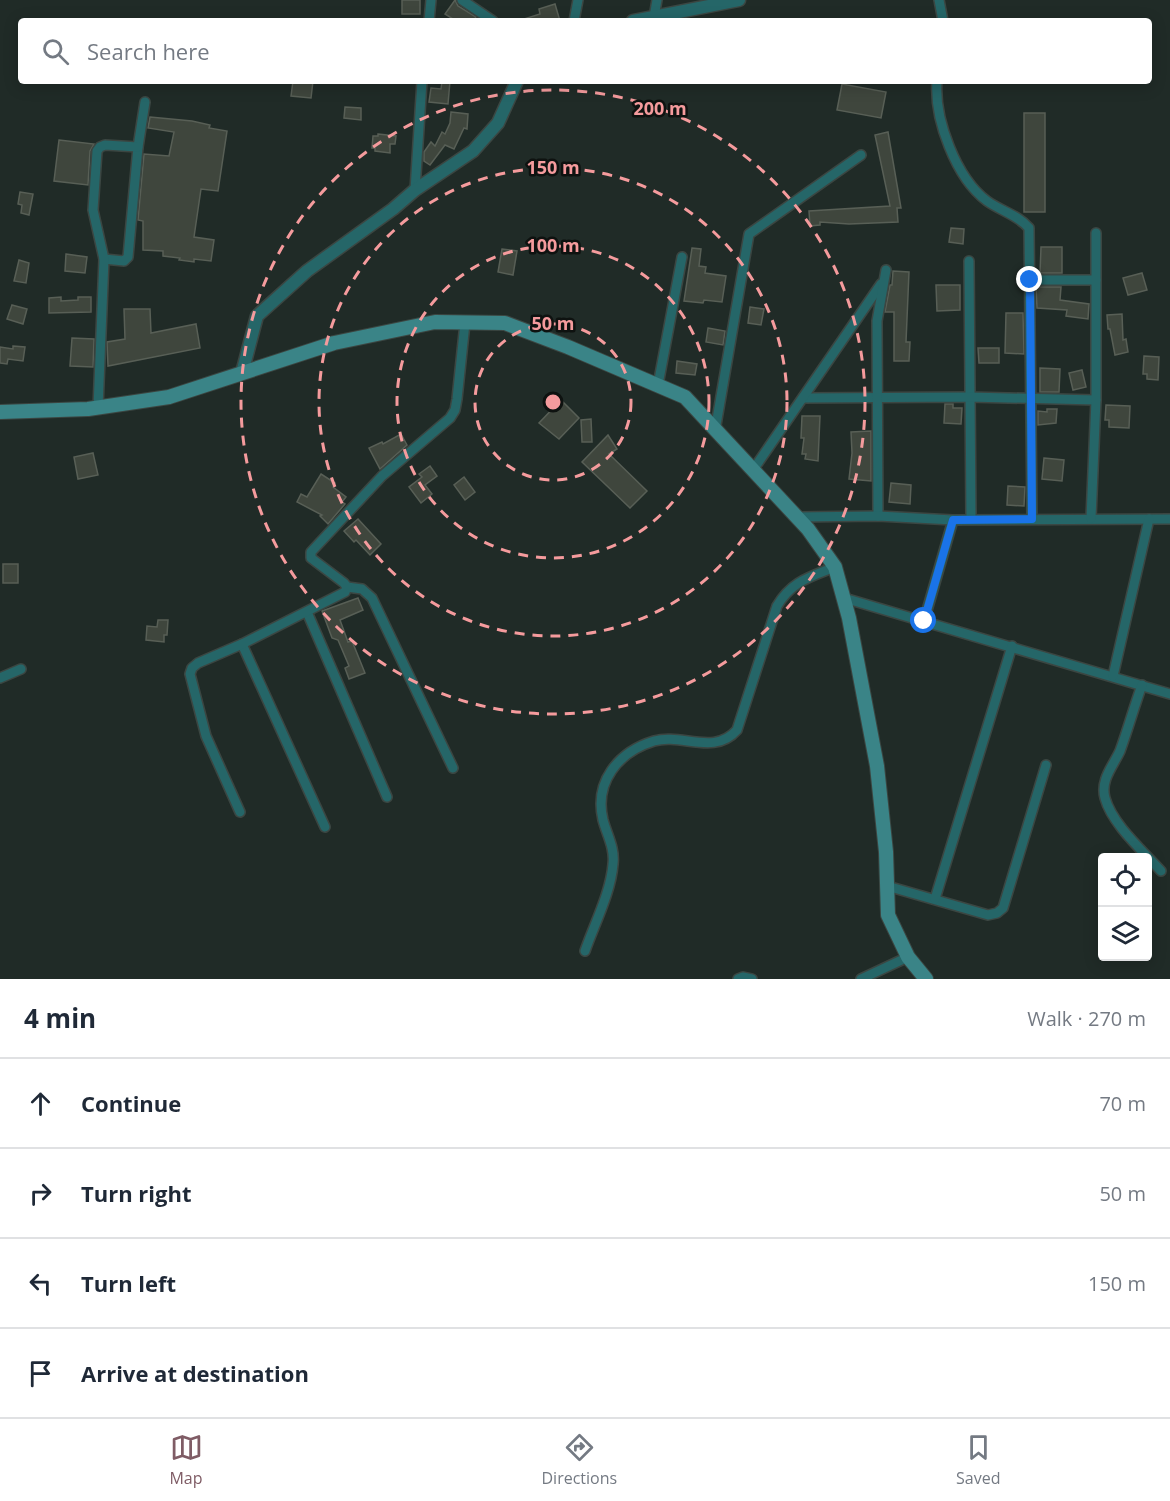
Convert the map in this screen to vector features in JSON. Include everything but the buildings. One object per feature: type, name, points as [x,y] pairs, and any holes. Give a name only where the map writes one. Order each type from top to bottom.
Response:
[{"type":"main road","points":[[0,412],[98,408],[169,397],[334,343],[435,322],[505,323],[685,397],[808,529],[835,567],[844,598],[878,766],[888,915],[908,957],[926,979]]},
{"type":"street","points":[[429,18],[431,0]]},
{"type":"street","points":[[575,18],[578,0]]},
{"type":"street","points":[[654,17],[657,0]]},
{"type":"street","points":[[649,18],[739,0]]},
{"type":"street","points":[[939,0],[942,18]]},
{"type":"street","points":[[467,1],[489,18]]},
{"type":"street","points":[[415,190],[422,84]]},
{"type":"street","points":[[242,373],[257,316],[307,271],[393,209],[415,190],[473,151],[498,123],[517,84]]},
{"type":"street","points":[[937,84],[939,115],[949,145],[963,175],[985,200],[1022,219],[1029,228],[1032,519]]},
{"type":"street","points":[[104,259],[124,261],[128,256],[138,147],[145,102]]},
{"type":"street","points":[[98,408],[104,259],[93,210],[97,151],[105,145],[138,147]]},
{"type":"street","points":[[715,431],[749,234],[861,155]]},
{"type":"street","points":[[1091,518],[1096,400],[1096,233]]},
{"type":"street","points":[[658,385],[682,257]]},
{"type":"street","points":[[969,261],[971,519]]},
{"type":"street","points":[[753,470],[885,275],[877,321],[878,516]]},
{"type":"street","points":[[1030,280],[1096,280]]},
{"type":"street","points":[[453,768],[372,598],[362,589],[347,587],[311,558],[311,552],[382,476],[450,418],[457,399],[465,323]]},
{"type":"street","points":[[803,398],[969,397],[1096,400]]},
{"type":"street","points":[[797,517],[878,516],[953,520],[1170,519]]},
{"type":"street","points":[[1113,676],[1149,519]]},
{"type":"street","points":[[924,621],[953,520]]},
{"type":"street","points":[[585,951],[613,865],[613,850],[603,821],[600,800],[604,783],[612,769],[620,760],[656,740],[670,739],[705,743],[726,740],[732,736],[737,730],[777,606],[796,583],[835,567]]},
{"type":"street","points":[[240,812],[206,736],[190,674],[192,668],[198,663],[307,612],[345,592],[347,587]]},
{"type":"street","points":[[844,598],[1170,694]]},
{"type":"street","points":[[307,612],[387,797]]},
{"type":"street","points":[[242,644],[325,827]]},
{"type":"street","points":[[935,899],[1012,646]]},
{"type":"street","points":[[0,678],[21,669]]},
{"type":"street","points":[[1142,685],[1119,752],[1108,773],[1104,796],[1117,821],[1161,871]]},
{"type":"street","points":[[887,886],[988,915],[997,913],[1003,908],[1046,765]]},
{"type":"street","points":[[861,979],[908,957]]},
{"type":"street","points":[[738,979],[743,977],[752,979]]},
{"type":"route","points":[[924,621],[953,520],[1032,519],[1030,280]]}]
